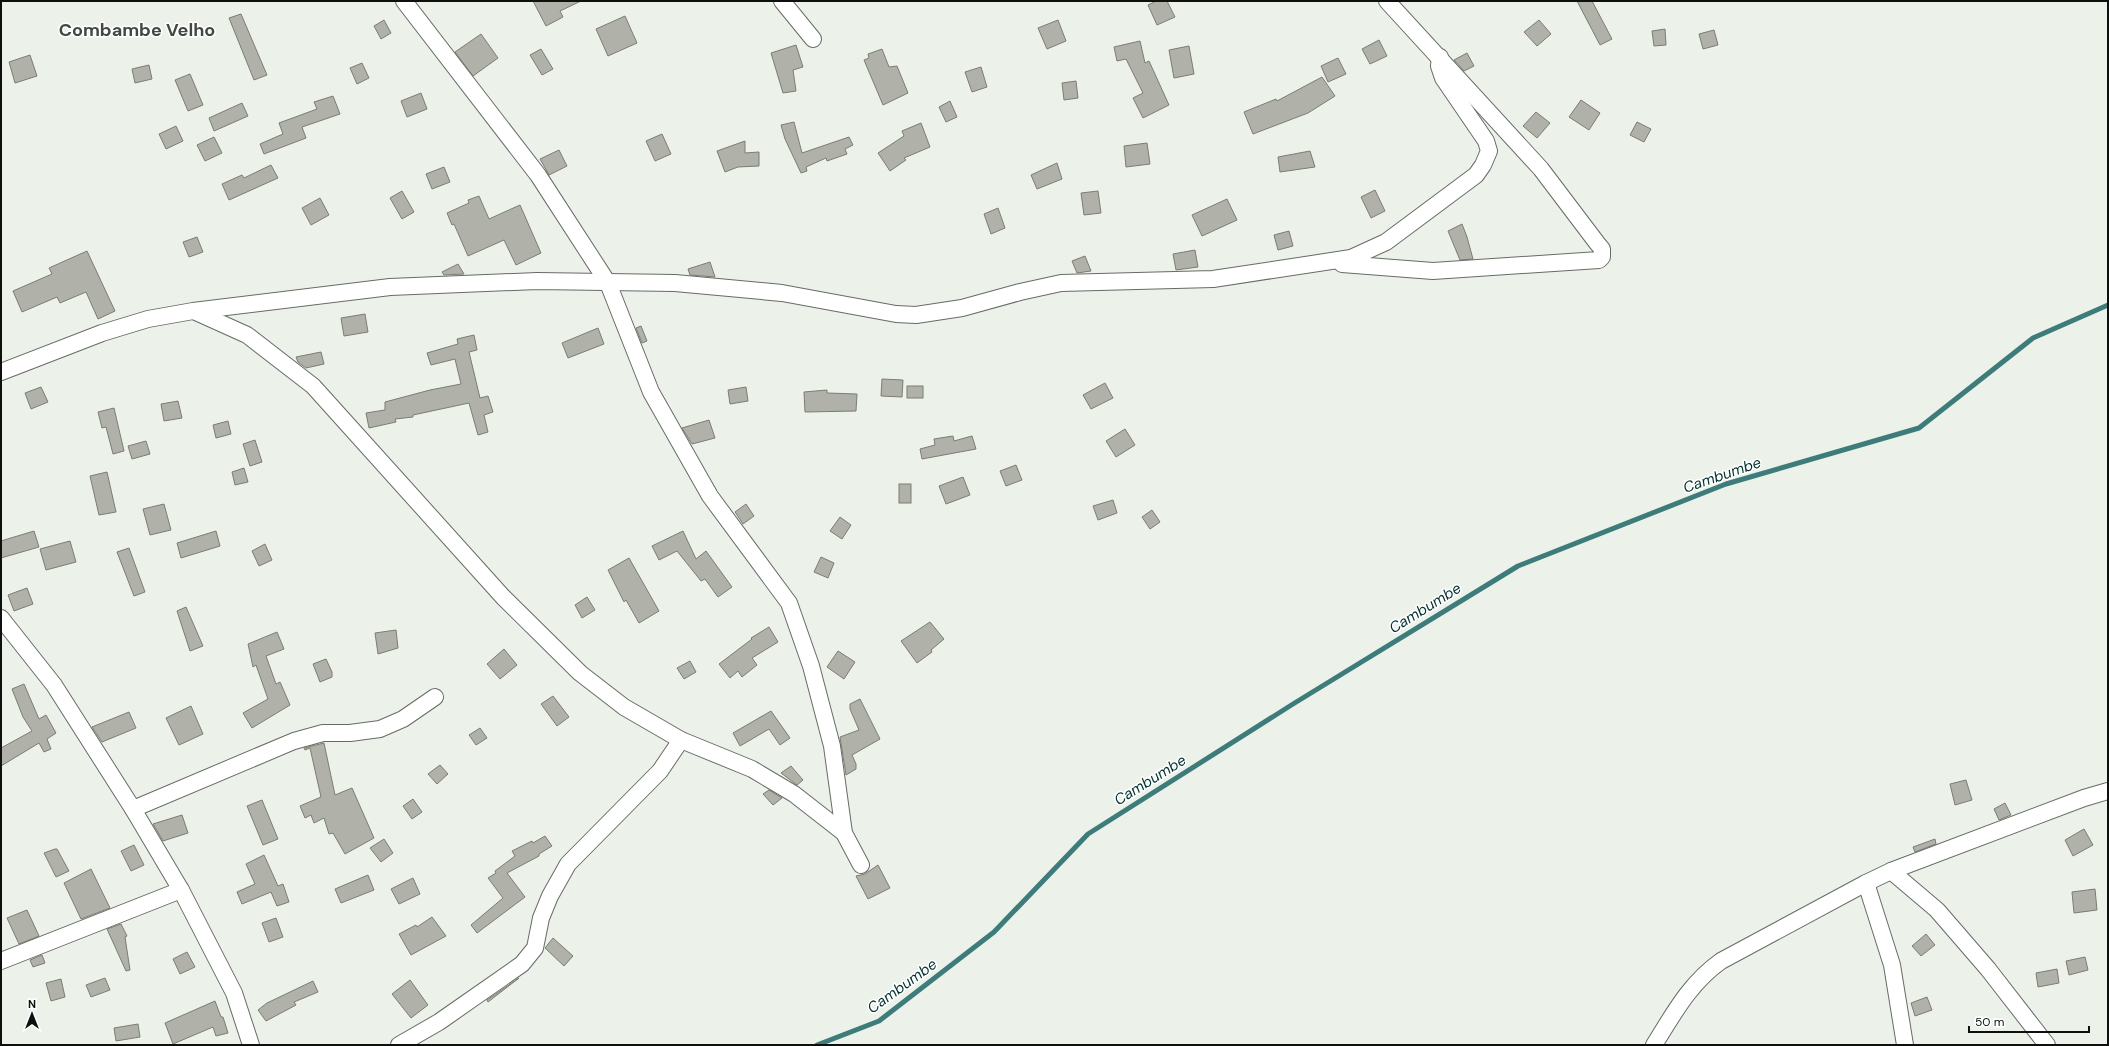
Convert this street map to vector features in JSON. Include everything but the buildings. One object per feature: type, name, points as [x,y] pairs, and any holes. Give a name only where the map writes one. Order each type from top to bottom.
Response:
[{"type":"street","points":[[404,1],[538,175],[608,284],[652,392],[710,496],[789,603],[811,666],[832,746],[844,833],[861,865]]},
{"type":"street","points":[[782,1],[813,39]]},
{"type":"street","points":[[1329,262],[1433,271],[1599,260],[1602,257],[1602,249],[1541,169],[1440,57],[1387,1]]},
{"type":"street","points":[[1,372],[102,333],[148,319],[193,311],[390,287],[537,281],[608,284],[675,284],[782,292],[896,314],[916,315],[962,308],[1020,292],[1061,283],[1213,280],[1351,258],[1386,242],[1476,175],[1483,165],[1489,151],[1486,141],[1443,78],[1439,66],[1440,57]]},
{"type":"street","points":[[193,311],[246,335],[313,386],[503,597],[580,673],[624,707],[681,740],[752,769],[794,794],[844,833]]},
{"type":"street","points":[[1,618],[54,685],[133,809],[181,890],[234,993],[251,1045]]},
{"type":"street","points":[[133,809],[294,741],[323,733],[350,733],[380,729],[403,719],[435,696]]},
{"type":"street","points":[[399,1045],[439,1022],[522,964],[535,948],[541,918],[550,896],[568,864],[660,771],[681,740]]},
{"type":"street","points":[[1654,1045],[1691,987],[1706,972],[1721,961],[1891,871],[2084,798],[2108,791]]},
{"type":"street","points":[[1891,871],[1937,910],[1988,969],[2048,1045]]},
{"type":"street","points":[[1866,883],[1892,965],[1905,1045]]},
{"type":"street","points":[[1,961],[181,890]]},
{"type":"waterway","name":"Cambumbe","points":[[817,1045],[879,1021],[994,932],[1088,834],[1293,704],[1518,566],[1726,484],[1919,428],[2033,338],[2108,305]]},
{"type":"district","name":"Combambe Velho","points":[[137,30]]}]
